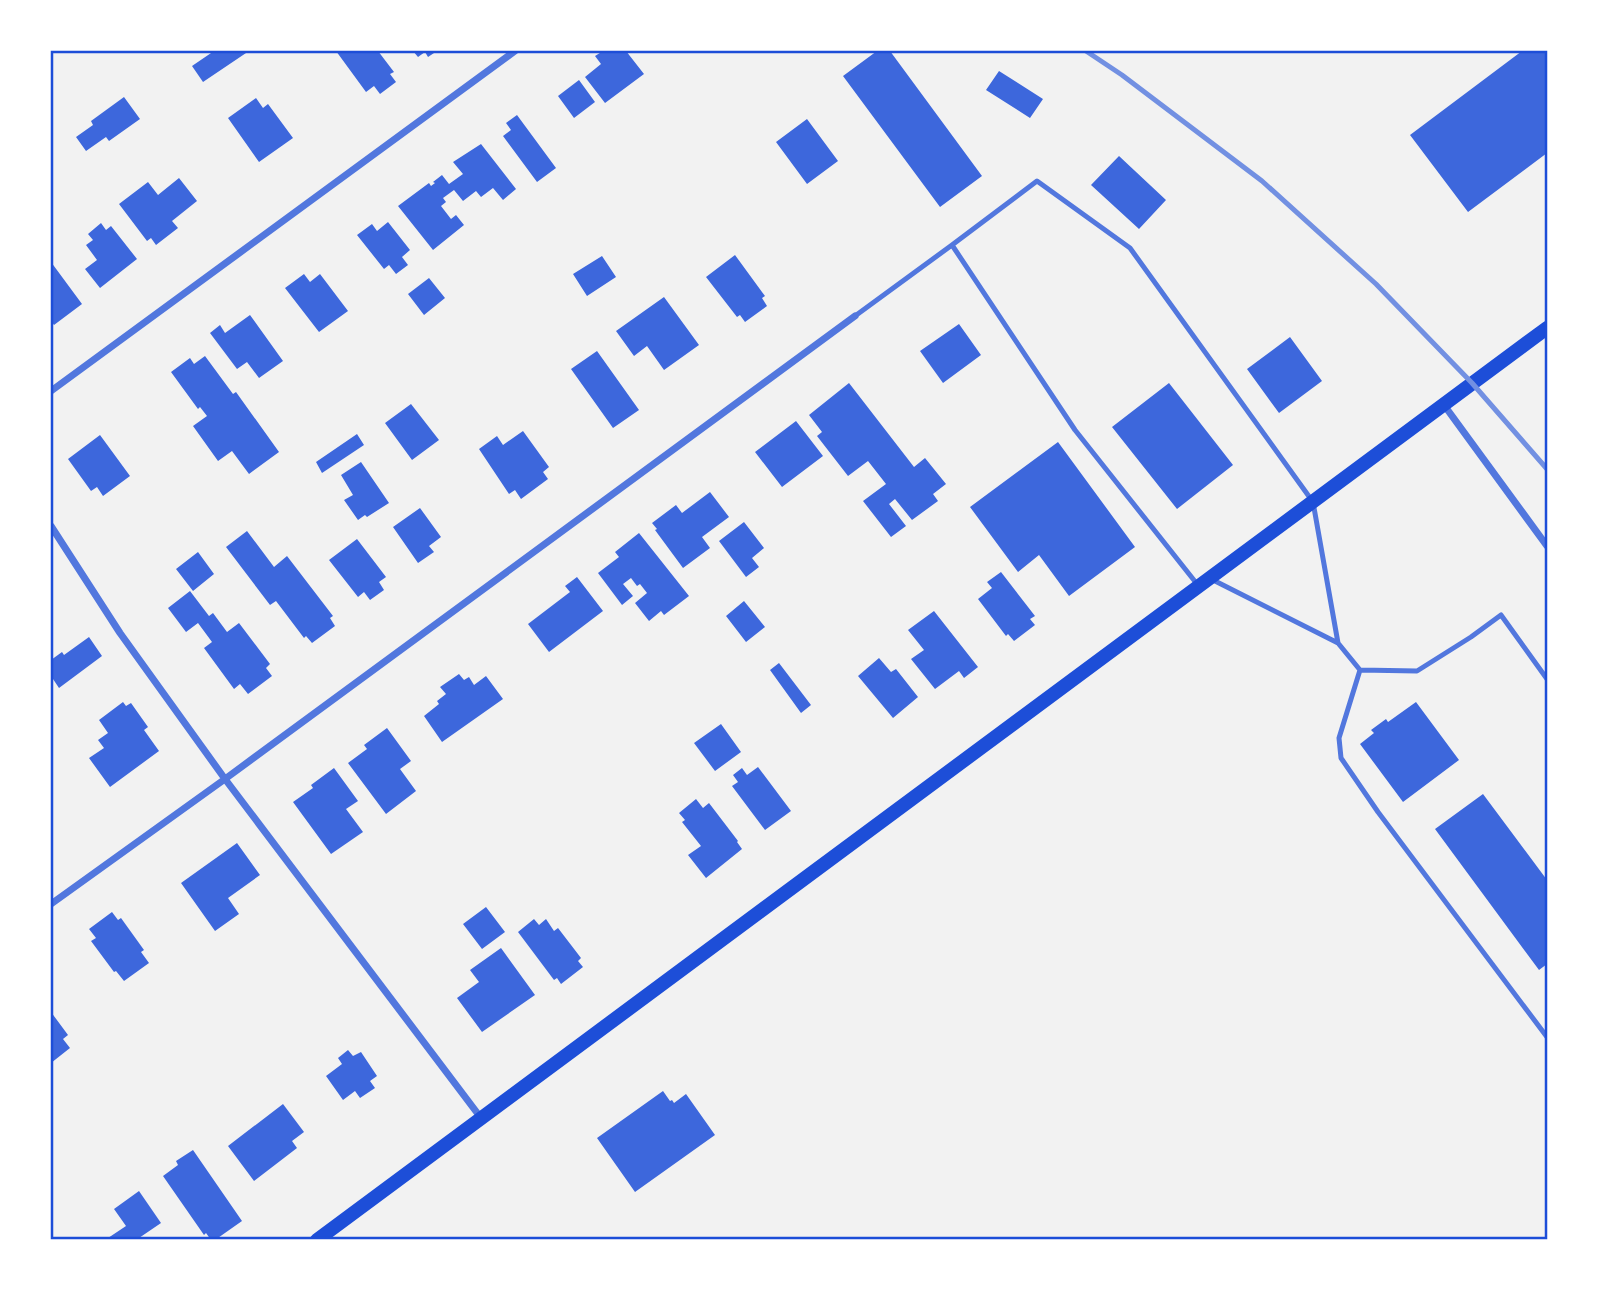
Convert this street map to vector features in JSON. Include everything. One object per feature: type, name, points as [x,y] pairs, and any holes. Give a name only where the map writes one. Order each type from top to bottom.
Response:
[{"type":"main road","points":[[317,1240],[1547,328]]},
{"type":"street","points":[[51,391],[514,51]]},
{"type":"street","points":[[51,904],[855,316]]},
{"type":"street","points":[[1444,405],[1547,546]]},
{"type":"street","points":[[51,526],[120,633],[225,779],[481,1118]]},
{"type":"lane","points":[[855,316],[1037,181],[1130,248],[1313,502],[1338,643]]},
{"type":"lane","points":[[952,245],[1075,430],[1205,583],[1338,643],[1360,670],[1417,671],[1501,615],[1547,679]]},
{"type":"lane","points":[[1360,670],[1339,738],[1341,758],[1378,812],[1547,1037]]},
{"type":"building","points":[[214,51],[249,51],[203,82],[192,66]]},
{"type":"building","points":[[336,51],[378,51],[394,72],[390,74],[396,82],[380,94],[374,86],[366,92]]},
{"type":"building","points":[[413,51],[437,51],[428,57],[425,52],[418,57]]},
{"type":"building","points":[[603,51],[626,51],[644,74],[605,103],[585,77],[601,64],[595,56]]},
{"type":"building","points":[[877,51],[890,51],[982,176],[940,207],[843,76]]},
{"type":"building","points":[[1522,51],[1547,51],[1547,153],[1468,212],[1410,135]]},
{"type":"building","points":[[999,71],[1043,99],[1030,118],[986,90]]},
{"type":"building","points":[[579,80],[595,102],[574,118],[558,96]]},
{"type":"building","points":[[124,97],[140,119],[109,141],[106,137],[86,151],[76,137],[93,125],[91,121]]},
{"type":"building","points":[[256,98],[263,108],[268,104],[293,138],[259,162],[228,118]]},
{"type":"building","points":[[517,115],[556,168],[537,182],[503,136],[511,130],[506,123]]},
{"type":"building","points":[[807,119],[838,161],[807,184],[776,142]]},
{"type":"building","points":[[481,144],[516,189],[503,200],[493,188],[481,197],[476,191],[463,201],[454,190],[443,198],[446,202],[441,206],[451,219],[456,215],[464,225],[433,250],[398,206],[429,183],[431,186],[442,175],[449,184],[463,174],[453,162]]},
{"type":"building","points":[[1119,156],[1166,200],[1139,229],[1091,185]]},
{"type":"building","points":[[179,178],[197,201],[172,221],[178,228],[156,245],[151,238],[147,241],[119,204],[148,182],[158,195]]},
{"type":"building","points":[[388,222],[410,250],[402,257],[408,265],[396,274],[389,265],[384,269],[357,235],[372,224],[377,231]]},
{"type":"building","points":[[101,223],[106,230],[111,226],[137,259],[100,288],[85,269],[97,260],[86,245],[93,240],[88,234]]},
{"type":"building","points":[[735,255],[765,296],[762,298],[767,306],[745,322],[740,315],[737,317],[706,277]]},
{"type":"building","points":[[602,256],[616,277],[587,296],[573,274]]},
{"type":"building","points":[[51,262],[82,304],[54,325],[51,321]]},
{"type":"building","points":[[304,274],[310,282],[320,274],[348,311],[319,332],[285,288]]},
{"type":"building","points":[[429,278],[445,298],[424,315],[408,294]]},
{"type":"building","points":[[664,297],[699,345],[664,370],[647,346],[634,356],[616,331]]},
{"type":"building","points":[[250,315],[283,361],[259,378],[247,362],[237,369],[210,333],[220,325],[225,333]]},
{"type":"building","points":[[959,324],[981,355],[943,383],[920,351]]},
{"type":"building","points":[[1290,337],[1322,381],[1279,413],[1247,369]]},
{"type":"building","points":[[597,351],[639,410],[613,428],[571,369]]},
{"type":"building","points":[[205,356],[233,394],[236,392],[279,452],[249,474],[232,451],[218,461],[193,426],[207,416],[200,407],[198,409],[171,372],[190,358],[194,364]]},
{"type":"building","points":[[849,383],[914,467],[925,458],[946,484],[933,494],[938,501],[912,520],[895,499],[889,504],[906,526],[891,537],[863,501],[886,484],[868,461],[848,476],[817,436],[822,432],[809,415]]},
{"type":"building","points":[[1169,383],[1233,465],[1177,509],[1112,427]]},
{"type":"building","points":[[411,404],[439,440],[412,460],[385,423]]},
{"type":"building","points":[[796,421],[823,456],[782,487],[755,452]]},
{"type":"building","points":[[523,431],[549,467],[543,472],[548,479],[521,499],[515,490],[509,494],[479,449],[497,436],[503,445]]},
{"type":"building","points":[[357,434],[364,445],[322,473],[316,462]]},
{"type":"building","points":[[100,435],[130,476],[103,496],[97,487],[91,491],[68,459]]},
{"type":"building","points":[[1058,442],[1135,547],[1069,596],[1039,555],[1018,572],[970,507]]},
{"type":"building","points":[[361,462],[389,503],[358,520],[344,500],[353,495],[341,475]]},
{"type":"building","points":[[710,492],[729,517],[702,537],[710,548],[683,568],[652,523],[676,505],[682,513]]},
{"type":"building","points":[[420,508],[441,537],[429,546],[434,552],[418,563],[393,527]]},
{"type":"building","points":[[744,522],[764,548],[752,558],[759,567],[746,577],[719,541]]},
{"type":"building","points":[[247,531],[274,567],[287,556],[333,616],[330,618],[335,626],[312,643],[306,636],[304,638],[276,601],[270,605],[226,547]]},
{"type":"building","points":[[639,533],[689,596],[664,615],[661,611],[649,621],[635,603],[647,593],[640,584],[637,586],[631,578],[623,584],[633,596],[622,605],[598,573],[619,557],[615,552]]},
{"type":"building","points":[[357,539],[386,577],[379,582],[384,590],[370,600],[364,592],[358,597],[329,560]]},
{"type":"building","points":[[198,552],[214,574],[193,591],[176,569]]},
{"type":"building","points":[[1001,572],[1035,616],[1030,619],[1035,625],[1014,641],[1008,634],[1006,636],[978,599],[992,588],[987,582]]},
{"type":"building","points":[[577,577],[603,611],[549,652],[528,624],[570,592],[565,586]]},
{"type":"building","points":[[190,591],[209,616],[213,613],[227,632],[239,623],[270,664],[266,668],[272,676],[248,694],[240,684],[234,689],[204,648],[212,642],[198,623],[186,632],[168,608]]},
{"type":"building","points":[[744,601],[765,627],[746,642],[726,616]]},
{"type":"building","points":[[934,611],[978,667],[964,678],[959,671],[935,689],[911,659],[924,650],[908,630]]},
{"type":"building","points":[[89,637],[102,656],[59,688],[51,676],[51,660],[62,652],[64,655]]},
{"type":"building","points":[[879,658],[891,672],[896,669],[918,697],[893,718],[858,676]]},
{"type":"building","points":[[779,663],[811,705],[801,713],[770,670]]},
{"type":"building","points":[[459,674],[464,680],[469,677],[474,685],[486,676],[503,699],[442,742],[424,716],[439,704],[437,701],[446,694],[440,687]]},
{"type":"building","points":[[123,702],[126,706],[131,703],[148,727],[144,730],[159,751],[110,787],[89,758],[104,748],[98,740],[108,733],[99,720]]},
{"type":"building","points":[[1416,702],[1459,760],[1403,802],[1360,744],[1374,733],[1371,730],[1386,719],[1388,722]]},
{"type":"building","points":[[721,724],[741,752],[715,771],[694,743]]},
{"type":"building","points":[[387,728],[411,761],[400,769],[416,791],[386,814],[348,763],[367,749],[364,745]]},
{"type":"building","points":[[758,767],[791,811],[765,830],[732,786],[738,782],[733,775],[742,768],[747,775]]},
{"type":"building","points":[[334,768],[358,801],[346,809],[363,832],[331,854],[293,802]]},
{"type":"building","points":[[1483,794],[1547,880],[1547,964],[1539,970],[1435,829]]},
{"type":"building","points":[[696,799],[703,808],[709,803],[742,849],[706,878],[688,855],[701,846],[682,822],[685,820],[679,813]]},
{"type":"building","points":[[237,843],[260,875],[228,898],[239,914],[215,931],[181,883]]},
{"type":"building","points":[[486,907],[505,932],[482,949],[463,924]]},
{"type":"building","points":[[112,912],[118,920],[121,918],[144,950],[141,952],[149,963],[124,981],[91,941],[96,938],[89,929]]},
{"type":"building","points":[[534,919],[539,925],[546,919],[554,931],[558,928],[581,958],[578,961],[583,967],[561,984],[557,978],[554,980],[518,932]]},
{"type":"building","points":[[501,948],[535,995],[482,1032],[457,998],[479,982],[470,970]]},
{"type":"building","points":[[51,1012],[68,1035],[63,1039],[70,1048],[51,1063]]},
{"type":"building","points":[[348,1050],[353,1056],[361,1052],[377,1076],[370,1081],[375,1088],[360,1098],[355,1091],[343,1100],[326,1076],[342,1064],[338,1058]]},
{"type":"building","points":[[663,1091],[674,1103],[686,1094],[715,1135],[635,1192],[597,1138]]},
{"type":"building","points":[[283,1104],[304,1132],[292,1141],[297,1148],[254,1181],[228,1146]]},
{"type":"building","points":[[193,1150],[242,1221],[215,1240],[211,1240],[206,1233],[204,1235],[163,1176],[178,1165],[176,1161]]},
{"type":"building","points":[[139,1191],[161,1223],[139,1238],[140,1240],[105,1240],[126,1226],[114,1209]]},
{"type":"railway","points":[[1086,51],[1262,181],[1376,284],[1472,383],[1547,469]]}]
